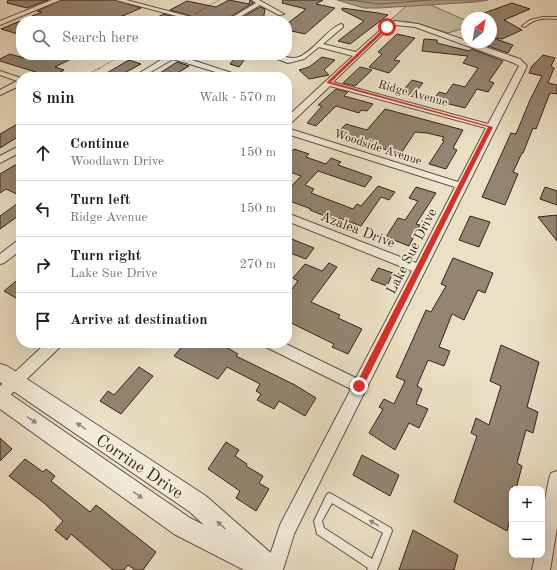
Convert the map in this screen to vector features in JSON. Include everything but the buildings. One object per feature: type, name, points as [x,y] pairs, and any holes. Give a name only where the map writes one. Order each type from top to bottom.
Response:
[{"type":"street","points":[[20,16],[57,0]]},
{"type":"street","points":[[119,0],[184,16]]},
{"type":"street","points":[[236,16],[257,1],[281,14]]},
{"type":"street","points":[[8,15],[15,18]]},
{"type":"street","points":[[0,23],[15,18]]},
{"type":"street","name":"Lake Sue Drive","points":[[272,570],[286,531],[523,66],[522,63],[422,28],[401,23],[391,24],[358,55]]},
{"type":"street","points":[[292,60],[302,58],[341,26]]},
{"type":"street","points":[[319,45],[358,55]]},
{"type":"street","points":[[292,117],[358,55]]},
{"type":"street","points":[[145,72],[165,60]]},
{"type":"street","points":[[188,60],[225,72]]},
{"type":"street","points":[[0,73],[16,79]]},
{"type":"street","name":"Ridge Avenue","points":[[328,82],[491,127]]},
{"type":"street","points":[[0,93],[16,84]]},
{"type":"street","name":"Woodside Avenue","points":[[292,133],[461,186]]},
{"type":"street","points":[[0,160],[16,151]]},
{"type":"street","name":"Azalea Drive","points":[[292,219],[419,269]]},
{"type":"street","points":[[0,260],[16,248]]},
{"type":"street","points":[[4,387],[49,348]]},
{"type":"street","points":[[281,348],[359,386]]},
{"type":"street","name":"Corrine Drive","points":[[4,387],[182,526],[272,570]]},
{"type":"street","points":[[541,570],[557,478]]},
{"type":"lane","points":[[524,26],[529,21],[542,17],[557,18]]},
{"type":"lane","points":[[330,497],[388,531],[373,568],[320,532],[318,521],[330,497]]},
{"type":"path","points":[[190,16],[219,0]]},
{"type":"path","points":[[92,72],[113,60]]},
{"type":"shaded area","points":[[413,0],[438,0],[431,5],[461,18],[461,29],[448,33],[408,22],[395,21],[386,24]]},
{"type":"water","points":[[337,0],[488,0],[476,2],[364,8]]},
{"type":"route","points":[[359,386],[491,127],[328,82],[387,27]]}]
